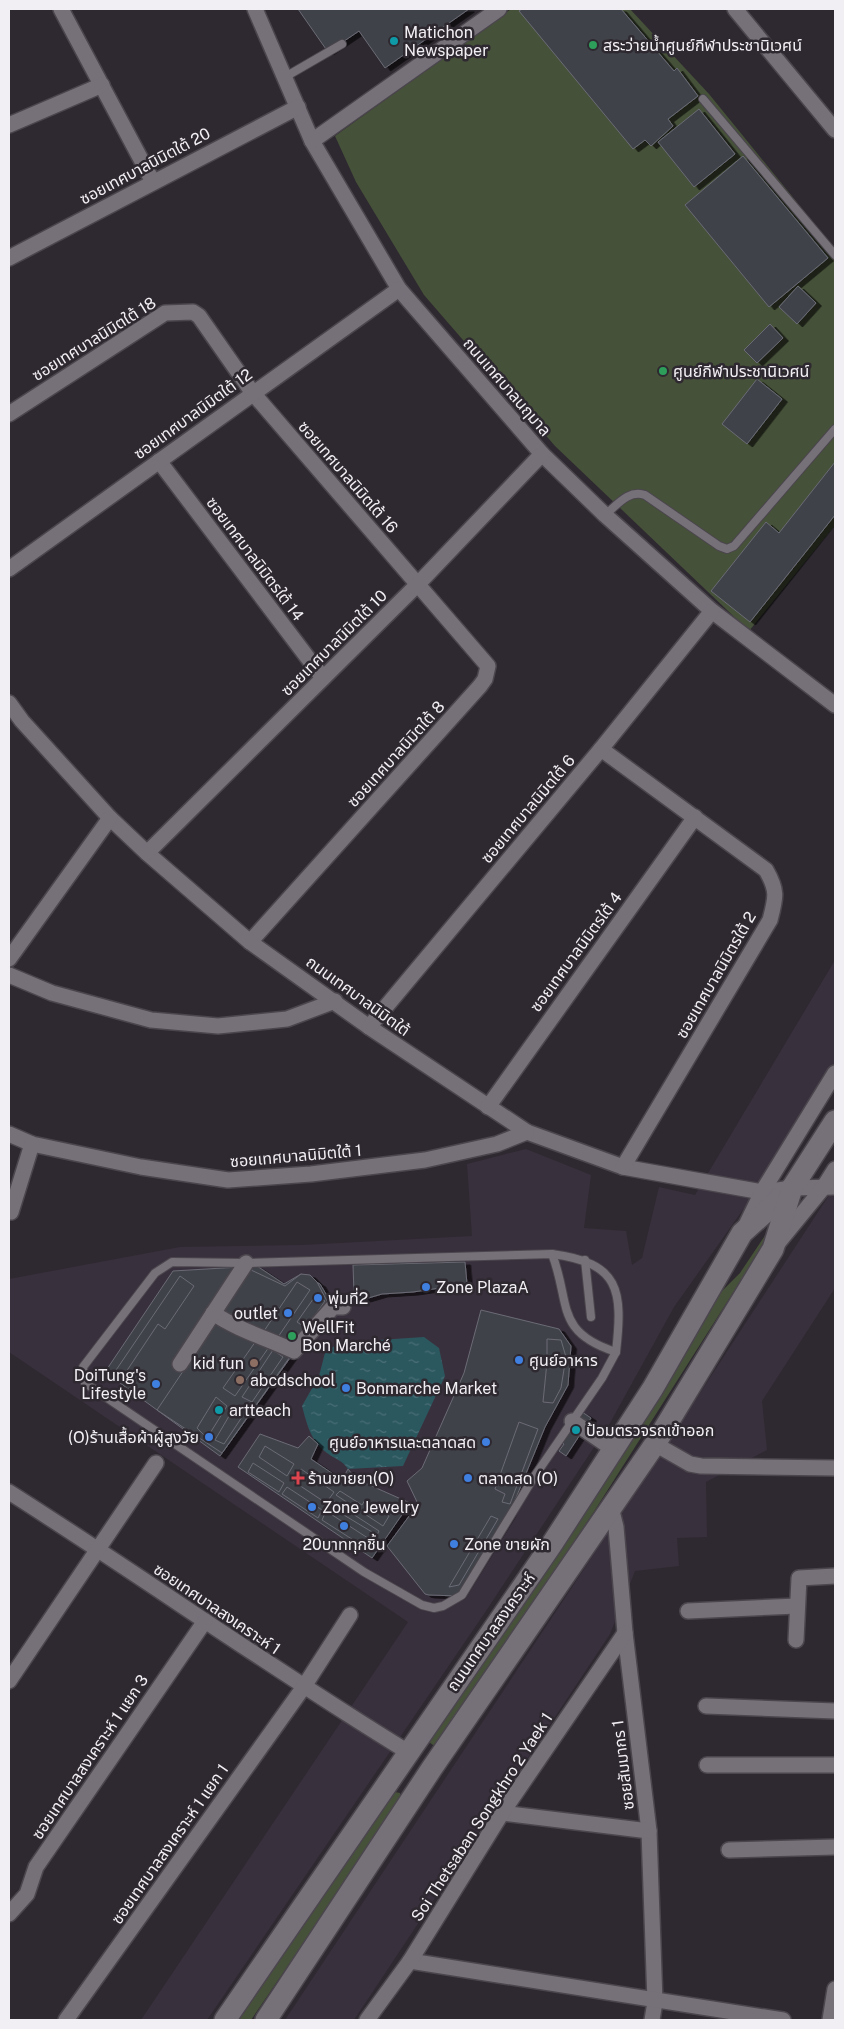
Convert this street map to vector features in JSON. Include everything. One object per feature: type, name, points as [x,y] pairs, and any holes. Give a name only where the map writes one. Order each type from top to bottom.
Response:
[{"type":"street","points":[[61,9],[152,182]]},
{"type":"street","name":"ถนนเทศบาลนฤมาล","points":[[255,9],[312,141],[399,289],[542,454],[605,515],[712,611],[835,705]]},
{"type":"street","points":[[312,141],[499,9]]},
{"type":"street","points":[[735,9],[835,130]]},
{"type":"street","points":[[9,125],[102,85]]},
{"type":"street","name":"ซอยเทศบาลนิมิตใต้ 20","points":[[9,258],[298,107]]},
{"type":"street","name":"ซอยเทศบาลนิมิตใต้ 12","points":[[9,569],[252,392],[399,289]]},
{"type":"street","name":"ซอยเทศบาลนิมิตใต้ 18","points":[[9,414],[165,313],[181,311],[193,312],[199,316],[252,392]]},
{"type":"street","name":"ซอยเทศบาลนิมิตใต้ 16","points":[[252,392],[418,584]]},
{"type":"street","name":"ซอยเทศบาลนิมิตใต้ 10","points":[[147,853],[418,584],[542,454]]},
{"type":"street","name":"ซอยเทศบาลนิมิตรใต้ 14","points":[[159,461],[323,678]]},
{"type":"street","name":"ซอยเทศบาลนิมิตใต้ 8","points":[[250,942],[485,679],[488,666],[484,660],[418,584]]},
{"type":"street","name":"ซอยเทศบาลนิมิตใต้ 6","points":[[369,1027],[601,749],[712,611]]},
{"type":"street","name":"ถนนเทศบาลนิมิตใต้","points":[[9,703],[15,723],[110,818],[147,853],[250,942],[369,1027],[488,1108],[527,1132],[623,1166],[762,1192],[792,1188],[829,1188]]},
{"type":"street","name":"ซอยเทศบาลนิมิตรใต้ 2","points":[[601,749],[766,870],[774,884],[776,897],[770,920],[623,1166]]},
{"type":"street","name":"ซอยเทศบาลนิมิตรใต้ 4","points":[[488,1108],[695,817]]},
{"type":"street","points":[[9,959],[110,818]]},
{"type":"street","points":[[9,975],[52,994],[151,1020],[208,1025],[287,1019],[335,1001]]},
{"type":"street","name":"ถนนเทศบาลสงเคราะห์","points":[[225,2020],[552,1544],[653,1388],[742,1233],[762,1192],[835,1073]]},
{"type":"street","name":"ถนนเทศบาลสงเคราะห์","points":[[742,1233],[792,1188],[835,1121]]},
{"type":"street","name":"ซอยเทศบาลนิมิตใต้ 1","points":[[9,1134],[32,1144],[141,1167],[228,1180],[311,1174],[424,1160],[497,1144],[527,1132]]},
{"type":"street","points":[[11,1212],[32,1144]]},
{"type":"street","name":"ถนนเทศบาลสงเคราะห์","points":[[266,2020],[432,1768],[655,1444],[773,1249],[829,1188],[835,1169]]},
{"type":"street","name":"ถนนเทศบาลสงเคราะห์","points":[[773,1249],[792,1188]]},
{"type":"street","points":[[180,1364],[246,1263]]},
{"type":"street","points":[[213,1313],[233,1326],[294,1351],[333,1307],[343,1307]]},
{"type":"street","points":[[572,1421],[613,1449]]},
{"type":"street","points":[[655,1444],[690,1464],[702,1466],[835,1468]]},
{"type":"street","points":[[9,1681],[156,1463]]},
{"type":"street","name":"ซอยเทศบาลสงเคราะห์ 1","points":[[9,1492],[205,1620],[303,1688],[408,1752]]},
{"type":"street","name":"ซอยสัมมากร 1","points":[[611,1507],[616,1527],[625,1633],[649,1832],[655,2002],[652,2020]]},
{"type":"street","points":[[796,1640],[799,1578],[835,1576]]},
{"type":"street","points":[[688,1611],[797,1606]]},
{"type":"street","name":"ซอยเทศบาลสงเคราะห์ 1 แยก 1","points":[[66,2020],[303,1688],[350,1615]]},
{"type":"street","name":"ซอยเทศบาลสงเคราะห์ 1 แยก 3","points":[[9,1914],[27,1894],[36,1867],[205,1620]]},
{"type":"street","name":"Soi Thetsaban Songkhro 2 Yaek 1","points":[[367,2020],[410,1961],[502,1813],[625,1633]]},
{"type":"street","points":[[706,1706],[835,1711]]},
{"type":"street","points":[[408,1752],[432,1768]]},
{"type":"street","points":[[706,1765],[835,1765]]},
{"type":"street","points":[[502,1813],[649,1832]]},
{"type":"street","points":[[729,1850],[835,1847]]},
{"type":"street","points":[[410,1961],[655,2002],[783,2020]]},
{"type":"street","points":[[830,2020],[835,1989]]},
{"type":"lane","points":[[284,77],[342,44]]},
{"type":"lane","points":[[702,99],[835,255]]},
{"type":"lane","points":[[605,515],[632,493],[639,493],[645,495],[719,546],[727,549],[734,546],[835,429]]},
{"type":"lane","points":[[552,1254],[557,1268],[565,1308],[572,1326],[586,1338],[616,1352]]},
{"type":"lane","points":[[552,1254],[585,1260],[605,1271],[618,1296],[620,1322],[616,1352],[534,1478],[462,1595],[443,1606],[434,1608],[422,1605],[364,1572],[85,1383],[83,1367],[155,1273],[172,1262],[246,1263],[552,1254]]},
{"type":"lane","points":[[585,1260],[591,1317]]},
{"type":"shaded area","name":"Bonmarche Market","points":[[835,960],[835,1062],[774,1166],[674,1307],[610,1423],[484,1614],[207,2020],[141,2020],[408,1622],[9,1352],[9,1279],[180,1247],[302,1245],[472,1236],[467,1164],[526,1149],[591,1175],[584,1228],[626,1231],[632,1265],[642,1258],[659,1187],[695,1195]]},
{"type":"shaded area","points":[[835,1186],[835,1288],[762,1401],[767,1450],[706,1482],[707,1537],[677,1538],[679,1566],[635,1571],[610,1634],[354,2020],[285,2020],[651,1468]]},
{"type":"green space","name":"ศูนย์กีฬาประชานิเวศน์","points":[[511,9],[630,9],[709,94],[835,249],[835,525],[749,631],[555,446],[424,295],[356,182],[335,136]]},
{"type":"green space","points":[[768,1231],[769,1236],[595,1510],[444,1736],[438,1744],[433,1745],[429,1742],[718,1295],[740,1273]]},
{"type":"green space","points":[[395,1792],[400,1793],[401,1800],[251,2020],[236,2020],[389,1796]]},
{"type":"water","points":[[424,1337],[439,1348],[445,1376],[403,1466],[348,1469],[317,1443],[310,1431],[302,1406],[319,1376],[326,1349],[349,1342]]},
{"type":"building","name":"Matichon Newspaper","points":[[298,9],[469,9],[385,68],[359,31],[328,52]]},
{"type":"building","points":[[522,9],[621,9],[674,71],[677,68],[698,96],[668,119],[673,126],[651,146],[645,140],[633,149],[519,11]]},
{"type":"building","points":[[699,109],[735,154],[694,187],[658,142]]},
{"type":"building","points":[[743,156],[828,258],[769,307],[685,205]]},
{"type":"building","points":[[798,286],[816,303],[797,324],[779,307]]},
{"type":"building","points":[[770,324],[783,338],[757,363],[744,350]]},
{"type":"building","points":[[757,379],[782,399],[747,444],[722,424]]},
{"type":"building","points":[[835,462],[835,515],[750,622],[711,591],[766,522],[779,533]]},
{"type":"building","points":[[465,1262],[467,1284],[413,1292],[382,1294],[365,1299],[357,1298],[354,1293],[353,1265]]},
{"type":"building","points":[[257,1266],[284,1284],[301,1274],[320,1284],[332,1304],[300,1344],[220,1456],[105,1372],[173,1271]]},
{"type":"building","points":[[251,1270],[285,1286],[301,1274],[310,1275],[317,1282],[328,1303],[222,1453],[157,1410]]},
{"type":"building","points":[[180,1276],[194,1286],[165,1329],[158,1324],[120,1381],[112,1376]]},
{"type":"building","points":[[297,1282],[310,1290],[278,1337],[264,1331]]},
{"type":"building","points":[[316,1295],[325,1301],[306,1328],[297,1322]]},
{"type":"building","name":"ตลาดสด (O)","points":[[481,1310],[559,1329],[571,1346],[568,1385],[545,1427],[509,1515],[459,1596],[429,1595],[425,1594],[387,1546],[418,1504],[407,1481],[422,1468],[464,1373]]},
{"type":"building","points":[[258,1338],[269,1347],[235,1396],[223,1388]]},
{"type":"building","points":[[547,1339],[561,1340],[566,1357],[547,1357]]},
{"type":"building","points":[[273,1350],[283,1357],[252,1402],[242,1397]]},
{"type":"building","points":[[547,1362],[565,1363],[561,1388],[553,1403],[543,1402]]},
{"type":"building","points":[[216,1397],[227,1406],[207,1438],[197,1428]]},
{"type":"building","points":[[232,1411],[242,1417],[224,1444],[215,1440]]},
{"type":"building","name":"ป้อมตรวจรถเข้าออก","points":[[582,1412],[591,1418],[566,1456],[559,1451],[564,1444],[561,1442]]},
{"type":"building","points":[[519,1422],[538,1429],[510,1504],[502,1502],[505,1494],[495,1489]]},
{"type":"building","points":[[260,1434],[298,1448],[309,1436],[318,1444],[311,1459],[342,1480],[348,1469],[356,1479],[410,1503],[372,1558],[238,1467]]},
{"type":"building","points":[[265,1446],[294,1464],[287,1476],[259,1457]]},
{"type":"building","points":[[253,1463],[284,1483],[279,1492],[248,1472]]},
{"type":"building","points":[[301,1469],[334,1492],[326,1503],[293,1481]]},
{"type":"building","points":[[287,1487],[322,1510],[318,1518],[282,1494]]},
{"type":"building","points":[[340,1491],[362,1505],[365,1500],[389,1516],[383,1526],[336,1495]]},
{"type":"building","points":[[333,1501],[379,1531],[377,1535],[329,1506]]},
{"type":"building","points":[[326,1511],[374,1542],[369,1550],[322,1520]]},
{"type":"building","points":[[491,1516],[498,1519],[459,1585],[449,1587]]},
{"type":"place","name":"Matichon Newspaper","points":[[394,41]]},
{"type":"place","name":"สระว่ายน้ำศูนย์กีฬาประชานิเวศน์","points":[[593,45]]},
{"type":"place","name":"ศูนย์กีฬาประชานิเวศน์","points":[[663,371]]},
{"type":"place","name":"Zone PlazaA","points":[[426,1287]]},
{"type":"place","name":"พุ่มที่2","points":[[318,1298]]},
{"type":"place","name":"outlet","points":[[288,1313]]},
{"type":"place","name":"WellFit Bon Marché","points":[[292,1336]]},
{"type":"place","name":"ศูนย์อาหาร","points":[[519,1360]]},
{"type":"place","name":"kid fun","points":[[254,1363]]},
{"type":"place","name":"abcdschool","points":[[240,1380]]},
{"type":"place","name":"DoiTung's Lifestyle","points":[[156,1384]]},
{"type":"place","name":"Bonmarche Market","points":[[346,1388]]},
{"type":"place","name":"artteach","points":[[219,1410]]},
{"type":"place","name":"ป้อมตรวจรถเข้าออก","points":[[576,1430]]},
{"type":"place","name":"(O)ร้านเสื้อผ้าผู้สูงวัย","points":[[209,1437]]},
{"type":"place","name":"ศูนย์อาหารและตลาดสด","points":[[486,1442]]},
{"type":"place","name":"ร้านขายยา(O)","points":[[298,1478]]},
{"type":"place","name":"ตลาดสด (O)","points":[[468,1478]]},
{"type":"place","name":"Zone Jewelry","points":[[312,1507]]},
{"type":"place","name":"20บาททุกชิ้น","points":[[344,1526]]},
{"type":"place","name":"Zone ขายผัก","points":[[454,1544]]}]
